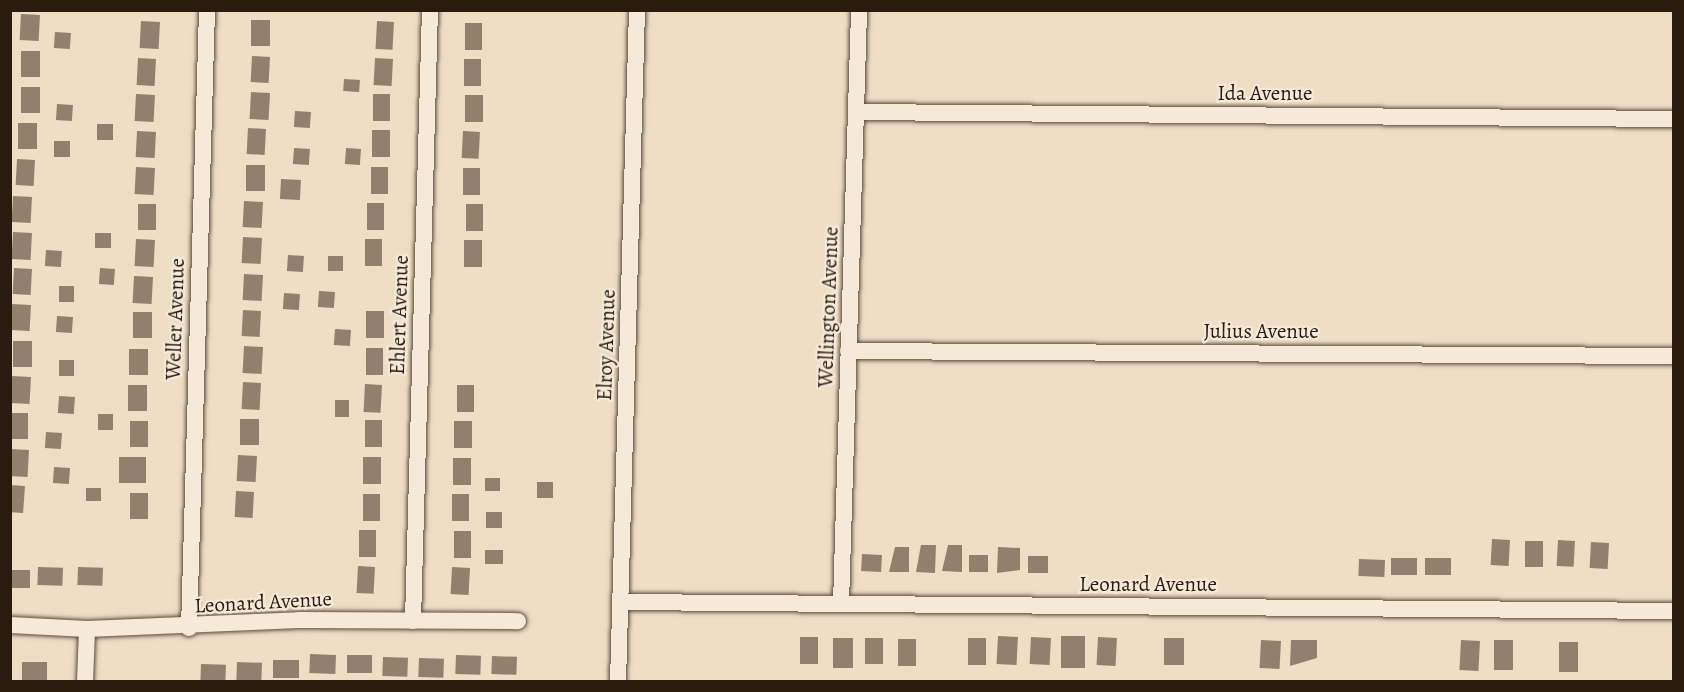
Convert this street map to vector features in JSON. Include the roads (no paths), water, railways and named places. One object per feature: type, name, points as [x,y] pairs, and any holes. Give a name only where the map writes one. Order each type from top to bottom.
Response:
[{"type":"street","name":"Weller Avenue","points":[[189,628],[207,10]]},
{"type":"street","name":"Ehlert Avenue","points":[[412,621],[430,10]]},
{"type":"street","name":"Elroy Avenue","points":[[618,681],[637,10]]},
{"type":"street","name":"Wellington Avenue","points":[[841,604],[859,10]]},
{"type":"street","name":"Ida Avenue","points":[[856,112],[1674,119]]},
{"type":"street","name":"Julius Avenue","points":[[848,351],[1674,356]]},
{"type":"street","name":"Leonard Avenue","points":[[622,602],[1674,611]]},
{"type":"street","name":"Leonard Avenue","points":[[10,626],[87,629],[189,628],[299,620],[518,621]]},
{"type":"street","points":[[85,681],[87,629]]}]
